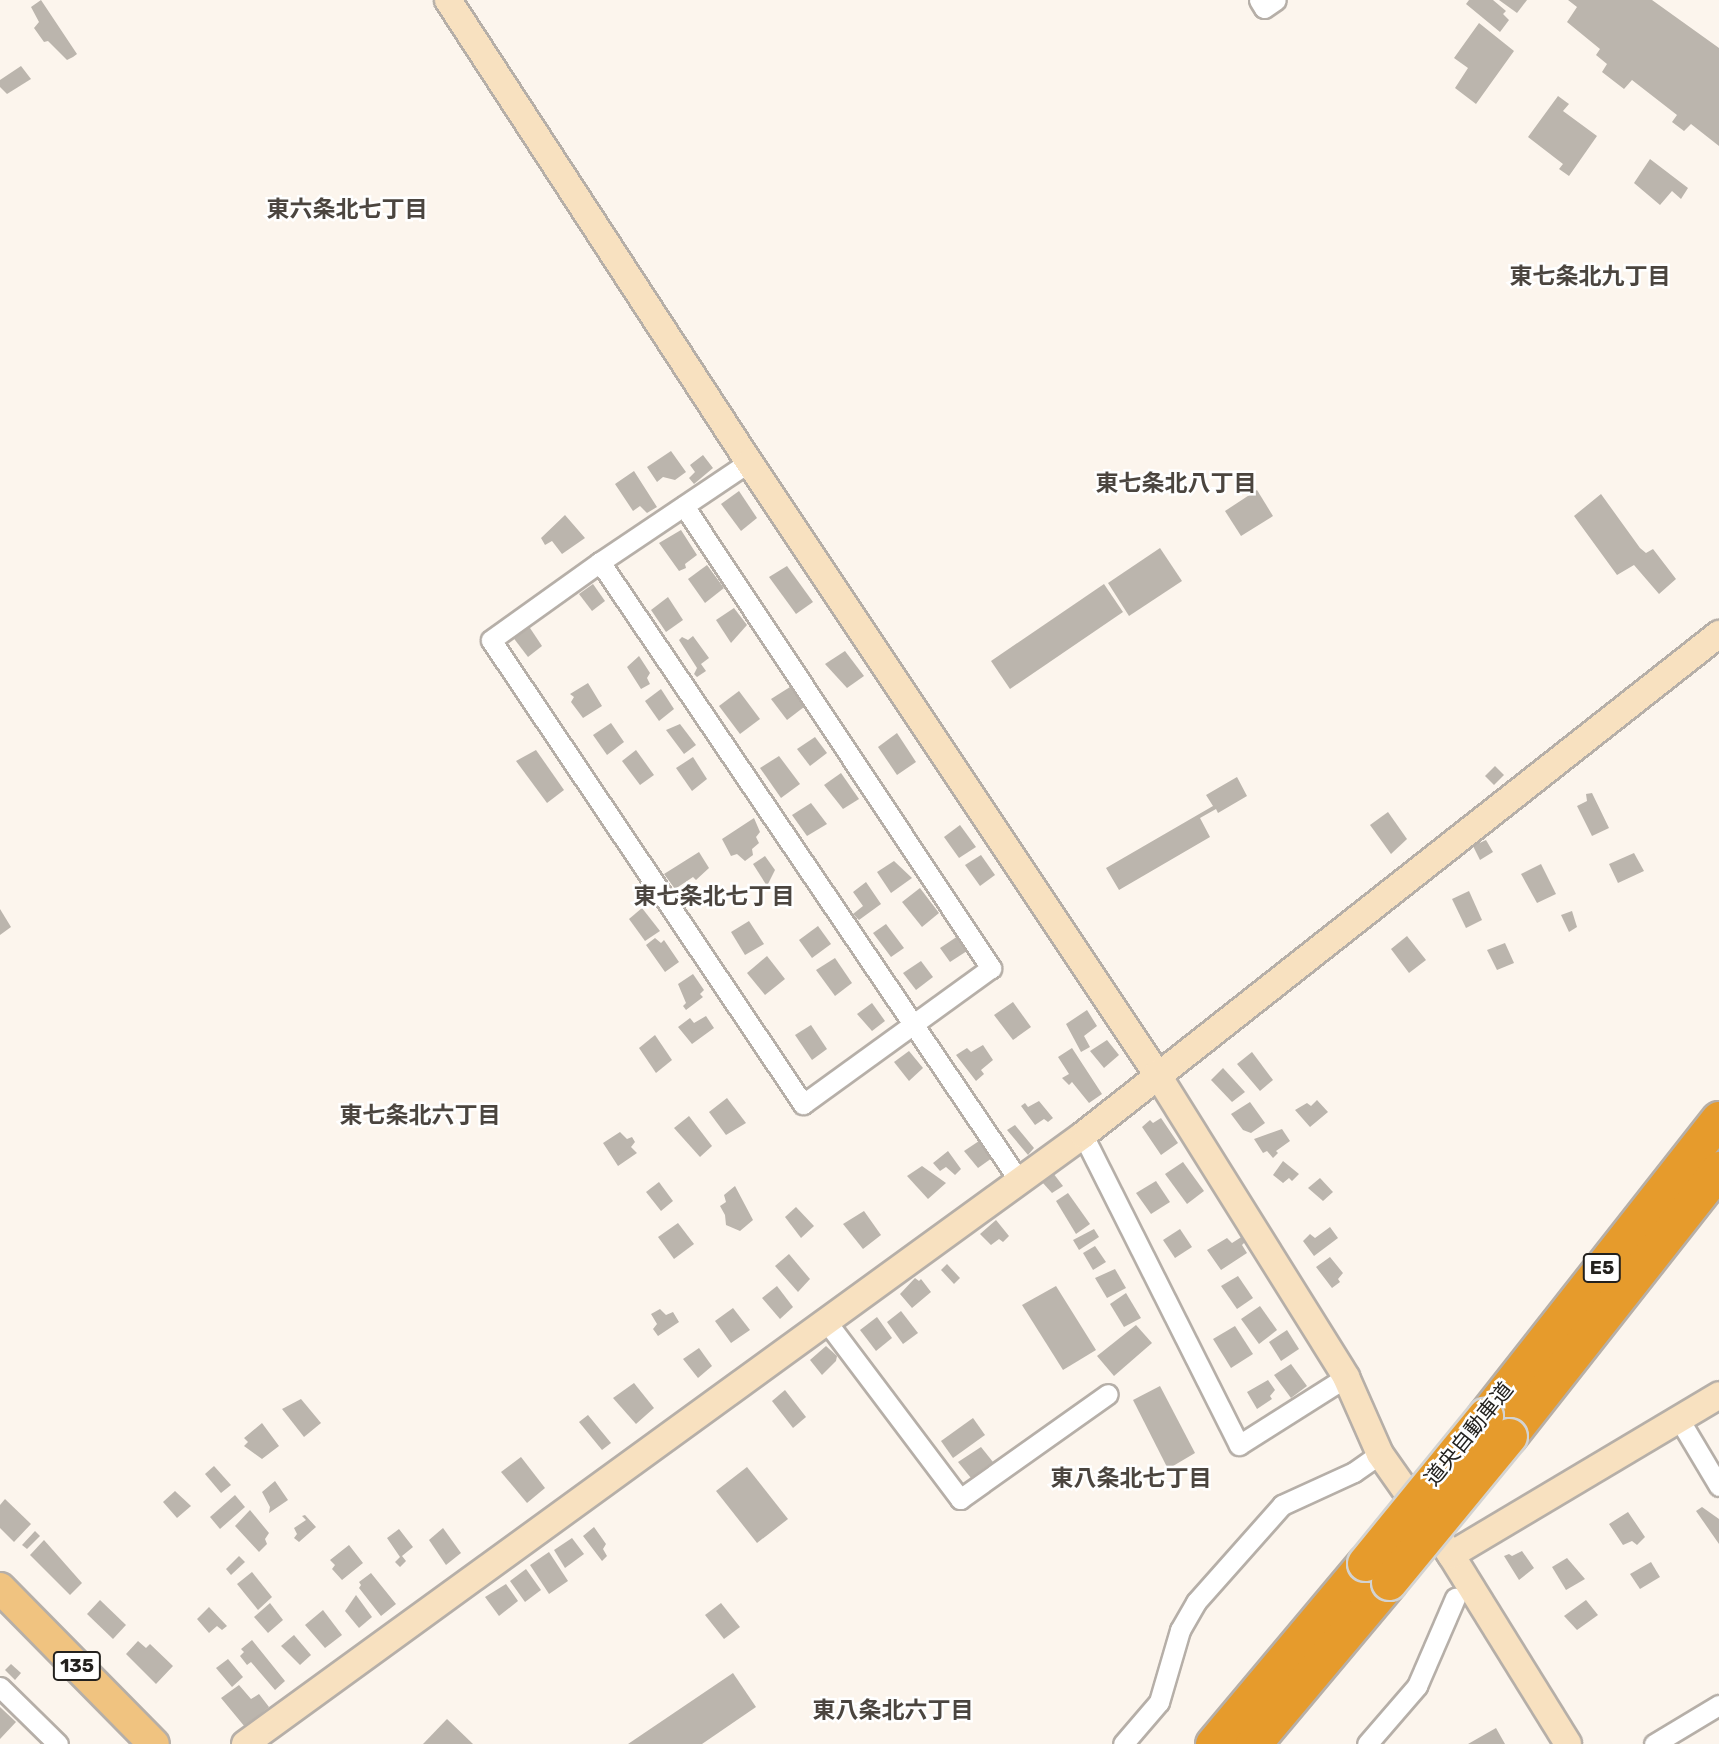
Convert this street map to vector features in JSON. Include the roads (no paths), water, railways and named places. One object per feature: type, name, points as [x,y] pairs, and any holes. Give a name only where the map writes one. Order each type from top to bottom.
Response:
[{"type":"highway","name":"道央自動車道","points":[[1497,1426],[1719,1119]]},
{"type":"highway","name":"道央自動車道","points":[[1253,1744],[1377,1573],[1497,1426],[1719,1169]]},
{"type":"highway","name":"道央自動車道","points":[[1213,1744],[1377,1573]]},
{"type":"main road","name":"135","points":[[0,1588],[153,1744]]},
{"type":"street","points":[[448,0],[749,462],[1157,1074],[1346,1377],[1380,1454],[1451,1555],[1460,1587],[1568,1744]]},
{"type":"street","points":[[1259,0],[1264,8],[1276,0]]},
{"type":"street","points":[[684,506],[991,968],[803,1104],[491,640],[600,562],[749,462]]},
{"type":"street","points":[[600,562],[1018,1179]]},
{"type":"street","points":[[245,1744],[1018,1179],[1083,1135],[1157,1074],[1719,634]]},
{"type":"street","points":[[1083,1135],[1239,1445],[1346,1377]]},
{"type":"street","points":[[826,1321],[960,1499],[1108,1394]]},
{"type":"street","points":[[1451,1555],[1719,1395]]},
{"type":"street","points":[[1679,1419],[1719,1486]]},
{"type":"street","points":[[1123,1744],[1159,1702],[1180,1630],[1196,1602],[1282,1505],[1354,1472],[1380,1454]]},
{"type":"street","points":[[1367,1744],[1417,1686],[1460,1587]]},
{"type":"street","points":[[0,1687],[58,1744]]},
{"type":"street","points":[[1654,1744],[1675,1739],[1719,1704]]},
{"type":"district","name":"東六条北七丁目","points":[[347,209]]},
{"type":"district","name":"東七条北九丁目","points":[[1590,276]]},
{"type":"district","name":"東七条北八丁目","points":[[1176,483]]},
{"type":"district","name":"東七条北七丁目","points":[[714,896]]},
{"type":"district","name":"東七条北六丁目","points":[[420,1115]]},
{"type":"district","name":"東八条北七丁目","points":[[1131,1478]]},
{"type":"district","name":"東八条北六丁目","points":[[893,1710]]}]
